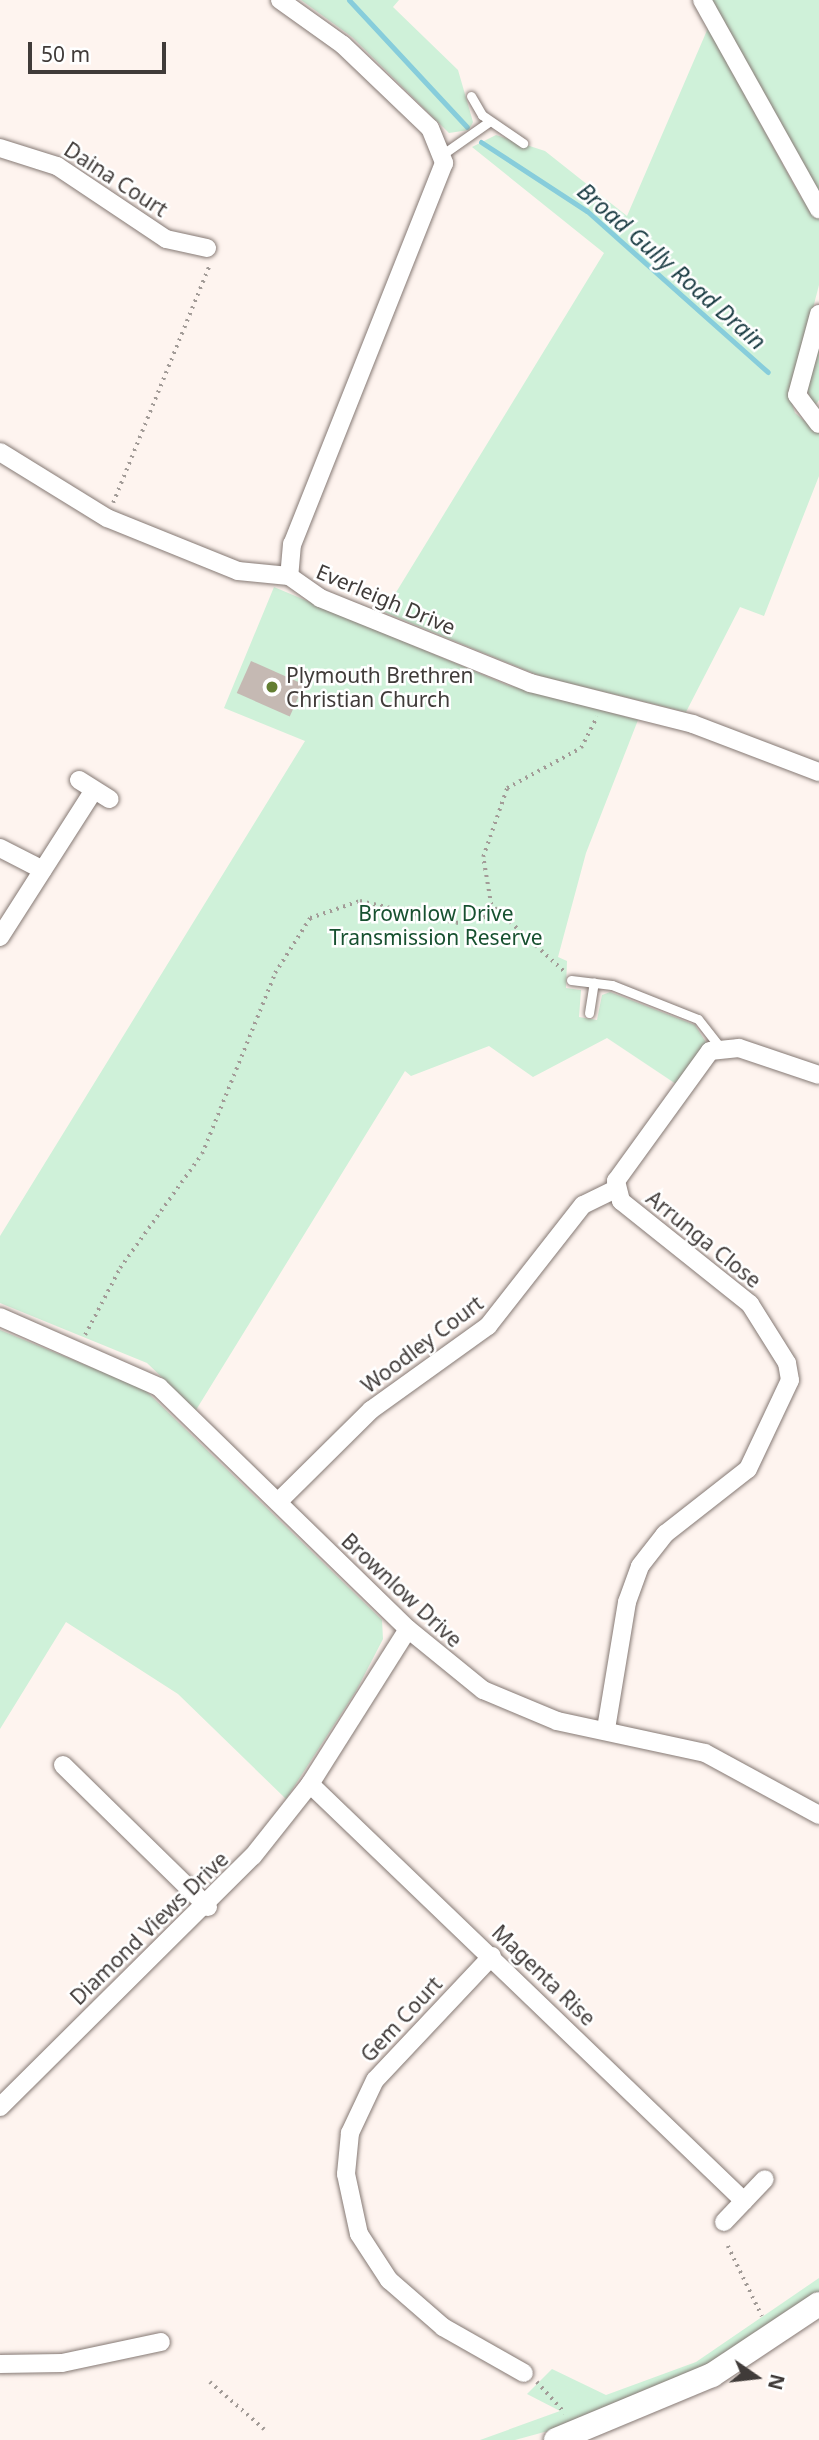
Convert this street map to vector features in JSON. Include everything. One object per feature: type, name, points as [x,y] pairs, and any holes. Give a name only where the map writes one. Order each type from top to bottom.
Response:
[{"type":"street","points":[[280,0],[358,58],[430,128],[443,154]]},
{"type":"street","points":[[702,0],[819,209]]},
{"type":"street","name":"Daina Court","points":[[0,148],[57,166],[166,239],[207,248]]},
{"type":"street","name":"Everleigh Drive","points":[[443,154],[440,183],[292,544],[289,576],[320,598],[501,672],[601,702],[703,727],[819,772]]},
{"type":"street","points":[[819,314],[797,395],[819,424]]},
{"type":"street","points":[[0,453],[107,518],[238,571],[289,576]]},
{"type":"street","points":[[0,937],[43,870],[102,794],[79,780]]},
{"type":"street","points":[[0,848],[43,870]]},
{"type":"street","points":[[720,1047],[819,1075]]},
{"type":"street","name":"Arrunga Close","points":[[606,1729],[625,1611],[640,1566],[665,1534],[748,1469],[790,1380],[787,1363],[741,1294],[621,1201],[616,1189],[622,1168],[667,1113],[697,1061],[720,1047]]},
{"type":"street","name":"Woodley Court","points":[[278,1502],[371,1410],[488,1326],[583,1205],[616,1189]]},
{"type":"street","name":"Brownlow Drive","points":[[0,1317],[159,1387],[408,1629],[465,1679],[501,1700],[557,1721],[606,1729],[730,1762],[819,1815]]},
{"type":"street","name":"Diamond Views Drive","points":[[0,2107],[208,1906],[310,1784],[408,1629]]},
{"type":"street","points":[[63,1765],[208,1906]]},
{"type":"street","name":"Magenta Rise","points":[[310,1784],[744,2201]]},
{"type":"street","name":"Gem Court","points":[[492,1956],[375,2080],[350,2133],[346,2174],[359,2234],[389,2280],[443,2326],[524,2373]]},
{"type":"street","points":[[724,2222],[765,2179]]},
{"type":"street","points":[[556,2440],[705,2379],[819,2304]]},
{"type":"street","points":[[0,2364],[62,2363],[161,2342]]},
{"type":"lane","points":[[471,96],[489,121],[523,143]]},
{"type":"lane","points":[[443,154],[489,121]]},
{"type":"lane","points":[[571,980],[594,982],[698,1020],[720,1047]]},
{"type":"lane","points":[[589,1013],[594,982]]},
{"type":"path","points":[[107,518],[207,281],[207,248]]},
{"type":"path","points":[[571,980],[499,914],[482,871],[493,815],[516,779],[581,748],[601,702]]},
{"type":"path","points":[[79,1350],[120,1268],[202,1154],[261,1005],[297,933],[325,909],[381,902],[470,924],[499,914]]},
{"type":"path","points":[[728,2246],[764,2320]]},
{"type":"path","points":[[524,2373],[553,2394],[565,2413]]},
{"type":"path","points":[[210,2382],[264,2429]]},
{"type":"green space","points":[[301,0],[399,0],[393,7],[458,70],[473,122],[469,130],[449,133],[352,37]]},
{"type":"green space","points":[[711,0],[819,0],[819,197]]},
{"type":"green space","points":[[708,28],[800,196],[819,220],[819,285],[790,397],[795,413],[819,433],[819,476],[764,616],[740,607],[686,712],[540,676],[384,612],[604,253],[472,147],[496,135],[545,151],[627,216]]},
{"type":"green space","points":[[819,343],[819,400],[813,409],[807,388]]},
{"type":"green space","name":"Brownlow Drive Transmission Reserve","points":[[274,587],[507,685],[638,720],[586,853],[558,957],[567,961],[566,988],[581,990],[579,1017],[597,1020],[602,995],[610,992],[695,1025],[707,1044],[676,1084],[607,1038],[533,1077],[489,1046],[411,1076],[405,1071],[196,1410],[147,1363],[0,1303],[0,1236],[305,741],[224,708]]},
{"type":"green space","points":[[0,1330],[144,1389],[382,1620],[383,1639],[356,1691],[286,1799],[178,1694],[66,1622],[0,1729]]},
{"type":"green space","points":[[819,2278],[819,2293],[729,2355],[559,2428],[515,2440],[480,2440],[560,2411],[527,2394],[552,2369],[606,2395],[696,2362]]},
{"type":"building","name":"Plymouth Brethren Christian Church","points":[[251,661],[304,685],[290,717],[237,693]]},
{"type":"waterway","name":"Broad Gully Road Drain","points":[[349,0],[467,127]]},
{"type":"waterway","name":"Broad Gully Road Drain","points":[[481,142],[587,211],[768,372]]},
{"type":"place","name":"Plymouth Brethren Christian Church","points":[[272,687]]}]
